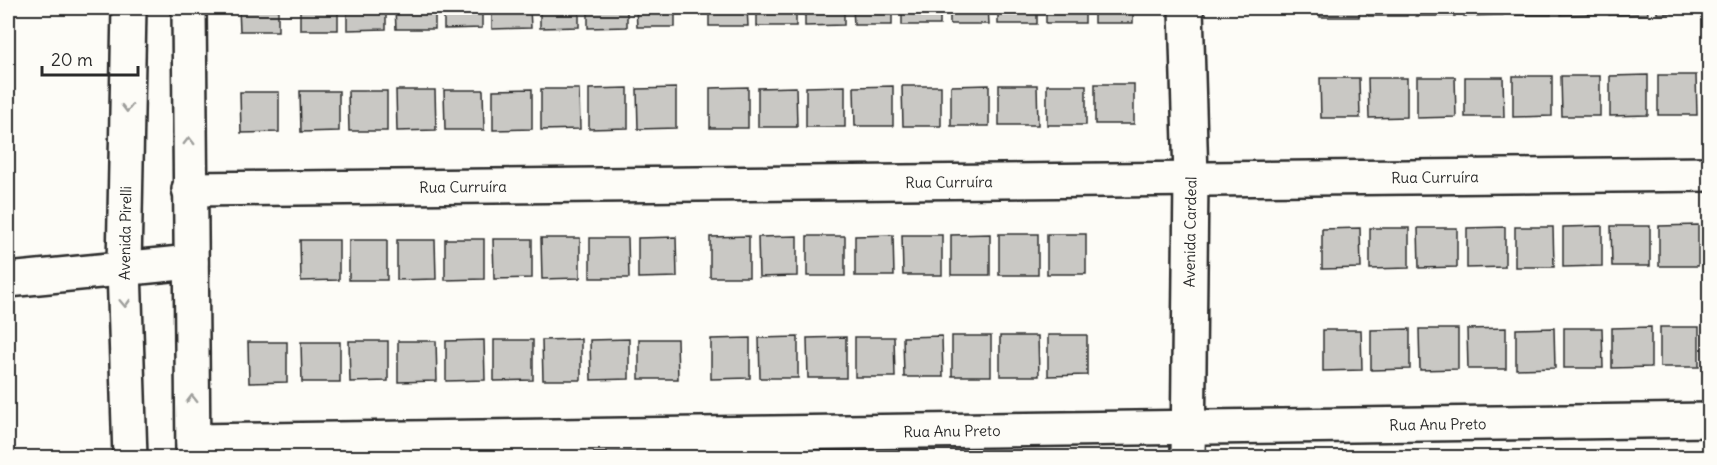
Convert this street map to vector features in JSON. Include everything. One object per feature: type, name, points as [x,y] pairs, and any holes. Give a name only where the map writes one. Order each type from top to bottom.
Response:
[{"type":"street","name":"Avenida Pirelli","points":[[129,8],[124,267],[130,458]]},
{"type":"street","points":[[189,8],[193,449]]},
{"type":"street","name":"Avenida Cardeal","points":[[1186,8],[1191,178],[1187,443]]},
{"type":"street","name":"Rua Curruíra","points":[[189,189],[1710,174]]},
{"type":"street","points":[[8,279],[191,262]]},
{"type":"street","name":"Rua Anu Preto","points":[[193,449],[1187,443],[1710,420]]},
{"type":"building","points":[[239,8],[278,8],[278,31],[240,31]]},
{"type":"building","points":[[300,8],[338,8],[338,30],[300,30]]},
{"type":"building","points":[[347,8],[386,8],[386,29],[347,30]]},
{"type":"building","points":[[395,8],[435,8],[435,29],[396,29]]},
{"type":"building","points":[[444,8],[482,8],[482,28],[444,29]]},
{"type":"building","points":[[492,8],[530,8],[531,28],[492,29]]},
{"type":"building","points":[[540,8],[579,8],[579,27],[540,28]]},
{"type":"building","points":[[588,8],[627,8],[627,27],[588,28]]},
{"type":"building","points":[[636,8],[675,8],[675,27],[637,27]]},
{"type":"building","points":[[709,8],[747,8],[748,26],[709,26]]},
{"type":"building","points":[[757,8],[796,8],[796,26],[757,26]]},
{"type":"building","points":[[805,8],[844,8],[844,25],[805,26]]},
{"type":"building","points":[[853,8],[892,8],[892,25],[854,25]]},
{"type":"building","points":[[902,8],[940,8],[940,25],[902,25]]},
{"type":"building","points":[[950,8],[988,8],[989,24],[950,24]]},
{"type":"building","points":[[998,8],[1037,8],[1037,24],[998,24]]},
{"type":"building","points":[[1046,8],[1085,8],[1085,23],[1046,23]]},
{"type":"building","points":[[1094,8],[1133,8],[1133,23],[1094,23]]},
{"type":"building","points":[[1320,8],[1359,8],[1359,17],[1320,17]]},
{"type":"building","points":[[1368,8],[1407,8],[1407,16],[1368,16]]},
{"type":"building","points":[[1416,8],[1455,8],[1455,16],[1416,16]]},
{"type":"building","points":[[1464,8],[1503,8],[1503,15],[1464,16]]},
{"type":"building","points":[[1512,8],[1551,8],[1551,15],[1513,15]]},
{"type":"building","points":[[1561,8],[1599,8],[1599,14],[1561,15]]},
{"type":"building","points":[[1609,8],[1647,8],[1648,14],[1609,15]]},
{"type":"building","points":[[1657,8],[1696,8],[1696,13],[1657,14]]},
{"type":"building","points":[[1648,75],[1648,115],[1610,116],[1610,76]]},
{"type":"building","points":[[1658,75],[1696,75],[1697,115],[1658,115]]},
{"type":"building","points":[[1706,75],[1710,75],[1710,115],[1706,115]]},
{"type":"building","points":[[1513,76],[1552,76],[1552,116],[1513,117]]},
{"type":"building","points":[[1561,76],[1600,76],[1600,116],[1562,116]]},
{"type":"building","points":[[1417,77],[1455,77],[1456,117],[1417,118]]},
{"type":"building","points":[[1465,77],[1503,77],[1504,117],[1465,117]]},
{"type":"building","points":[[1320,78],[1359,78],[1360,118],[1321,118]]},
{"type":"building","points":[[1368,78],[1407,78],[1407,117],[1369,118]]},
{"type":"building","points":[[1095,84],[1134,84],[1134,124],[1095,124]]},
{"type":"building","points":[[989,85],[989,126],[951,126],[951,86]]},
{"type":"building","points":[[999,85],[1037,85],[1038,125],[999,125]]},
{"type":"building","points":[[1047,85],[1086,85],[1086,125],[1047,125]]},
{"type":"building","points":[[845,86],[845,127],[806,127],[806,87]]},
{"type":"building","points":[[893,86],[893,126],[855,126],[854,87]]},
{"type":"building","points":[[902,86],[941,86],[941,126],[903,126]]},
{"type":"building","points":[[748,87],[748,128],[710,128],[710,88]]},
{"type":"building","points":[[796,87],[797,127],[758,127],[758,88]]},
{"type":"building","points":[[628,88],[628,128],[589,129],[589,89]]},
{"type":"building","points":[[676,88],[676,128],[638,129],[637,89]]},
{"type":"building","points":[[532,89],[532,129],[493,130],[493,90]]},
{"type":"building","points":[[541,89],[579,89],[580,129],[541,130]]},
{"type":"building","points":[[396,90],[435,90],[436,130],[397,131]]},
{"type":"building","points":[[444,90],[483,90],[484,130],[445,130]]},
{"type":"building","points":[[300,91],[339,91],[339,131],[301,132]]},
{"type":"building","points":[[348,91],[387,91],[387,131],[349,131]]},
{"type":"building","points":[[240,92],[279,92],[279,132],[241,133]]},
{"type":"building","points":[[1698,225],[1698,266],[1659,266],[1659,226]]},
{"type":"building","points":[[1602,226],[1602,266],[1563,267],[1563,227]]},
{"type":"building","points":[[1611,226],[1650,226],[1650,266],[1612,266]]},
{"type":"building","points":[[1505,227],[1505,267],[1467,268],[1467,228]]},
{"type":"building","points":[[1515,227],[1553,227],[1554,267],[1515,267]]},
{"type":"building","points":[[1360,228],[1361,268],[1322,269],[1322,229]]},
{"type":"building","points":[[1370,228],[1409,228],[1409,268],[1370,269]]},
{"type":"building","points":[[1418,228],[1457,228],[1457,267],[1419,268]]},
{"type":"building","points":[[990,234],[990,275],[951,275],[951,235]]},
{"type":"building","points":[[999,234],[1038,234],[1038,275],[999,275]]},
{"type":"building","points":[[1047,234],[1086,234],[1086,274],[1047,274]]},
{"type":"building","points":[[893,235],[894,276],[855,276],[855,236]]},
{"type":"building","points":[[902,235],[942,235],[942,275],[903,275]]},
{"type":"building","points":[[749,236],[749,277],[710,277],[710,237]]},
{"type":"building","points":[[797,236],[797,276],[759,277],[758,237]]},
{"type":"building","points":[[807,236],[845,236],[845,276],[807,276]]},
{"type":"building","points":[[676,237],[677,277],[638,278],[638,238]]},
{"type":"building","points":[[541,238],[580,238],[580,278],[542,279]]},
{"type":"building","points":[[590,238],[628,238],[629,278],[590,278]]},
{"type":"building","points":[[445,239],[484,239],[484,279],[445,280]]},
{"type":"building","points":[[493,239],[532,239],[532,278],[494,279]]},
{"type":"building","points":[[300,240],[339,240],[339,280],[301,281]]},
{"type":"building","points":[[349,240],[387,240],[387,280],[349,280]]},
{"type":"building","points":[[397,240],[435,240],[436,279],[397,280]]},
{"type":"building","points":[[1651,327],[1651,367],[1612,368],[1612,328]]},
{"type":"building","points":[[1660,327],[1699,327],[1699,367],[1660,367]]},
{"type":"building","points":[[1506,328],[1506,369],[1468,369],[1467,329]]},
{"type":"building","points":[[1554,328],[1555,368],[1516,369],[1516,329]]},
{"type":"building","points":[[1564,328],[1602,328],[1603,368],[1564,368]]},
{"type":"building","points":[[1410,329],[1410,369],[1371,370],[1371,330]]},
{"type":"building","points":[[1419,329],[1458,329],[1458,369],[1420,370]]},
{"type":"building","points":[[1323,330],[1361,330],[1362,370],[1323,371]]},
{"type":"building","points":[[1048,335],[1087,335],[1087,375],[1048,376]]},
{"type":"building","points":[[942,336],[943,377],[904,377],[903,337]]},
{"type":"building","points":[[952,336],[991,336],[991,376],[952,376]]},
{"type":"building","points":[[1000,336],[1038,336],[1039,376],[1000,376]]},
{"type":"building","points":[[798,337],[798,378],[760,378],[759,338]]},
{"type":"building","points":[[846,337],[846,378],[808,378],[807,338]]},
{"type":"building","points":[[855,337],[894,337],[895,377],[855,377]]},
{"type":"building","points":[[750,338],[750,378],[711,379],[711,339]]},
{"type":"building","points":[[581,339],[581,380],[543,380],[542,340]]},
{"type":"building","points":[[629,339],[629,379],[591,380],[590,340]]},
{"type":"building","points":[[639,339],[677,339],[678,379],[639,379]]},
{"type":"building","points":[[484,340],[485,380],[446,381],[446,341]]},
{"type":"building","points":[[494,340],[533,340],[533,380],[494,381]]},
{"type":"building","points":[[349,341],[388,341],[388,381],[350,382]]},
{"type":"building","points":[[398,341],[436,341],[437,381],[398,382]]},
{"type":"building","points":[[248,342],[287,342],[287,382],[249,383]]},
{"type":"building","points":[[301,342],[340,342],[340,382],[302,382]]}]
